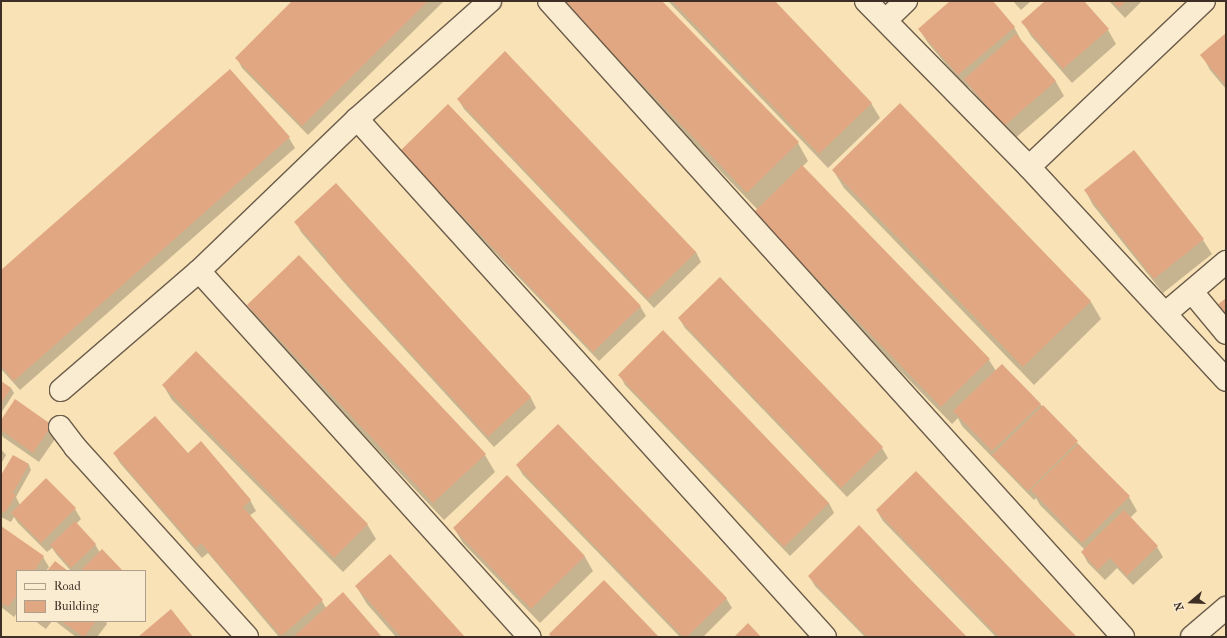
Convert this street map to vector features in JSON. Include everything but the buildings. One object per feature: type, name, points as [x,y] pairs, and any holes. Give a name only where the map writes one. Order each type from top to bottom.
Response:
[{"type":"street","points":[[61,390],[198,271],[357,119],[490,1]]},
{"type":"street","points":[[549,1],[1123,637]]},
{"type":"street","points":[[866,1],[1029,167],[1166,313],[1226,380]]},
{"type":"street","points":[[886,20],[906,1]]},
{"type":"street","points":[[1029,167],[1204,1]]},
{"type":"street","points":[[357,119],[825,637]]},
{"type":"street","points":[[1166,313],[1226,262]]},
{"type":"street","points":[[198,271],[530,637]]},
{"type":"street","points":[[1192,292],[1226,333]]},
{"type":"street","points":[[60,427],[75,447],[247,637]]},
{"type":"street","points":[[1192,637],[1226,608]]}]
